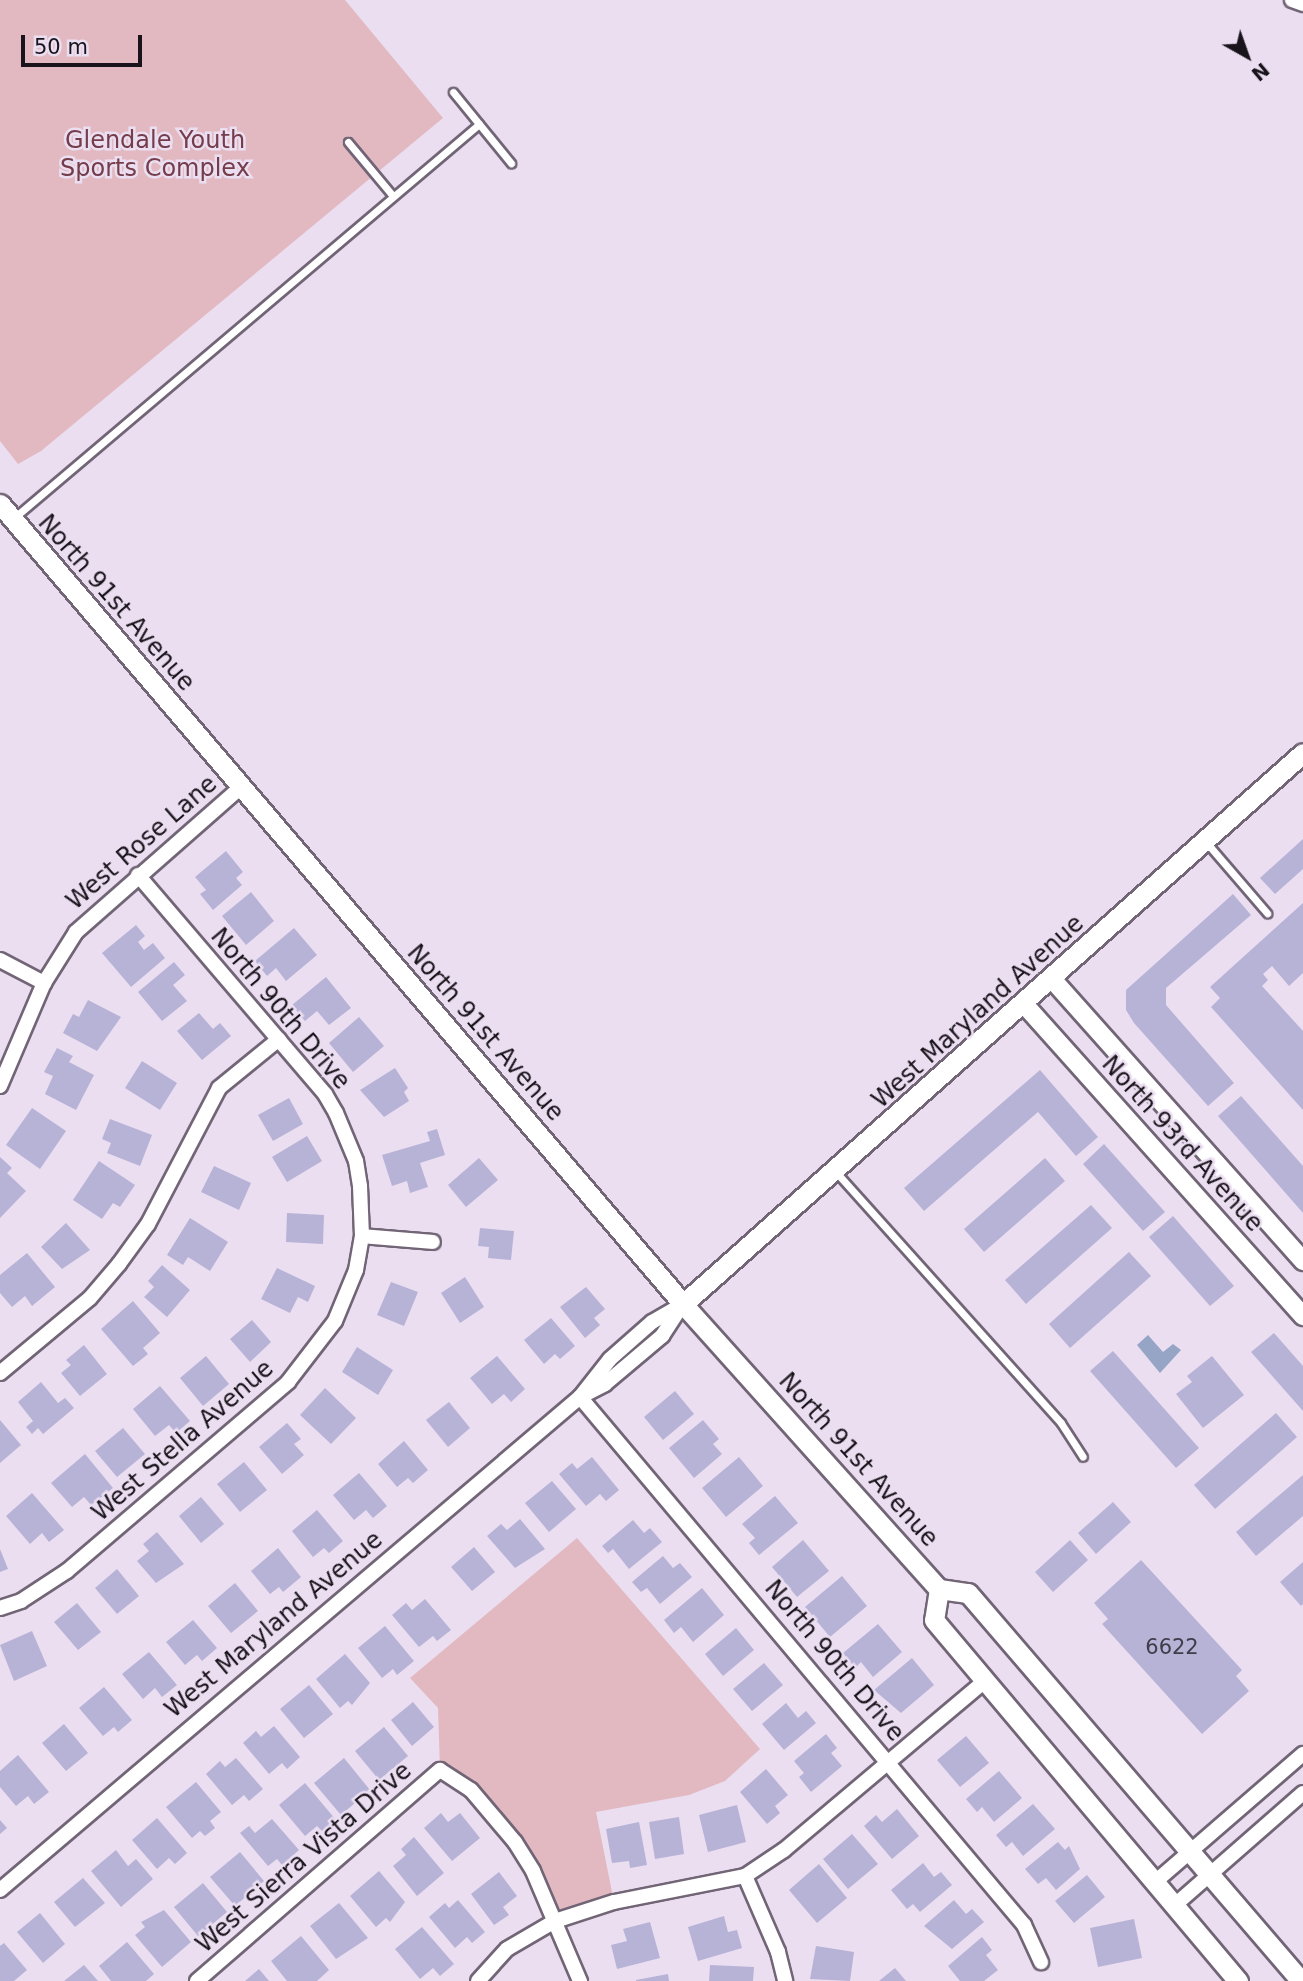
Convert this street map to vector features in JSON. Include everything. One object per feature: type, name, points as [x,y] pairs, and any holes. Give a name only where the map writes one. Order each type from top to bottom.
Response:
[{"type":"main road","name":"North 91st Avenue","points":[[6,512],[683,1304],[939,1589]]},
{"type":"main road","name":"West Maryland Avenue","points":[[683,1304],[1024,1004],[1303,753]]},
{"type":"main road","points":[[1238,1981],[934,1620],[939,1589],[968,1593],[1301,1981]]},
{"type":"street","points":[[1292,0],[1303,4]]},
{"type":"street","name":"West Rose Lane","points":[[0,1086],[44,983],[82,925],[242,786]]},
{"type":"street","name":"North 90th Drive","points":[[138,875],[325,1094],[346,1133],[360,1186],[362,1236],[356,1270]]},
{"type":"street","points":[[0,960],[44,983]]},
{"type":"street","name":"North 93rd Avenue","points":[[1052,979],[1303,1261]]},
{"type":"street","name":"North 93rd Avenue","points":[[1024,1004],[1303,1316]]},
{"type":"street","points":[[0,1373],[90,1298],[119,1264],[148,1224],[219,1088],[279,1039]]},
{"type":"street","points":[[362,1236],[433,1242]]},
{"type":"street","name":"West Stella Avenue","points":[[0,1608],[21,1601],[67,1571],[288,1382],[335,1321],[356,1270]]},
{"type":"street","name":"West Maryland Avenue","points":[[0,1890],[580,1397],[610,1359],[652,1322],[683,1304]]},
{"type":"street","name":"North 90th Drive","points":[[580,1397],[889,1761],[1024,1925],[1041,1962]]},
{"type":"street","points":[[478,1981],[508,1950],[555,1921],[614,1902],[745,1876],[784,1850],[985,1681]]},
{"type":"street","points":[[1155,1882],[1303,1754]]},
{"type":"street","name":"West Sierra Vista Drive","points":[[197,1981],[440,1770],[471,1790],[515,1842],[555,1921]]},
{"type":"street","points":[[1175,1905],[1303,1793]]},
{"type":"street","points":[[745,1876],[774,1941],[785,1981]]},
{"type":"street","points":[[555,1921],[580,1981]]},
{"type":"lane","points":[[453,92],[511,163]]},
{"type":"lane","points":[[6,512],[479,124]]},
{"type":"lane","points":[[348,142],[393,196]]},
{"type":"lane","points":[[1205,841],[1267,913]]},
{"type":"lane","points":[[835,1171],[1061,1423],[1083,1457]]},
{"type":"green space","name":"Glendale Youth Sports Complex","points":[[0,0],[345,0],[443,118],[41,451],[18,464],[0,441]]},
{"type":"green space","points":[[577,1538],[760,1749],[725,1781],[689,1795],[596,1812],[614,1902],[555,1921],[515,1842],[440,1770],[438,1708],[410,1678]]},
{"type":"water","points":[[1148,1335],[1163,1352],[1173,1344],[1181,1350],[1160,1373],[1137,1345]]},
{"type":"building","points":[[1303,839],[1303,869],[1275,894],[1260,878]]},
{"type":"building","points":[[226,851],[243,872],[236,878],[242,885],[213,910],[200,894],[206,890],[195,877]]},
{"type":"building","points":[[251,892],[274,921],[246,945],[222,916]]},
{"type":"building","points":[[1233,894],[1251,915],[1166,988],[1166,1005],[1234,1083],[1208,1106],[1134,1023],[1126,1010],[1126,990]]},
{"type":"building","points":[[1303,903],[1303,973],[1289,986],[1272,966],[1263,974],[1268,980],[1262,986],[1303,1031],[1303,1110],[1211,1007],[1220,998],[1210,987]]},
{"type":"building","points":[[136,925],[145,936],[138,942],[144,950],[153,943],[165,958],[131,987],[102,953]]},
{"type":"building","points":[[294,928],[317,955],[286,981],[276,968],[267,976],[255,961]]},
{"type":"building","points":[[174,962],[185,975],[173,985],[187,1001],[162,1021],[138,992]]},
{"type":"building","points":[[326,977],[351,1008],[329,1025],[317,1011],[305,1021],[292,1005]]},
{"type":"building","points":[[88,1000],[121,1017],[97,1051],[63,1033],[73,1014],[79,1017]]},
{"type":"building","points":[[199,1013],[213,1029],[220,1023],[231,1036],[202,1060],[177,1031]]},
{"type":"building","points":[[359,1017],[384,1046],[353,1072],[329,1043]]},
{"type":"building","points":[[57,1048],[73,1056],[69,1062],[94,1075],[76,1110],[45,1094],[53,1076],[44,1072]]},
{"type":"building","points":[[142,1061],[177,1083],[160,1110],[125,1088]]},
{"type":"building","points":[[395,1068],[408,1088],[404,1092],[409,1101],[384,1117],[360,1090]]},
{"type":"building","points":[[1040,1070],[1098,1137],[1076,1156],[1038,1112],[924,1211],[904,1188]]},
{"type":"building","points":[[1241,1096],[1303,1166],[1303,1213],[1218,1116]]},
{"type":"building","points":[[289,1098],[303,1124],[273,1141],[258,1115]]},
{"type":"building","points":[[32,1108],[66,1131],[40,1169],[6,1145]]},
{"type":"building","points":[[110,1119],[152,1135],[140,1166],[107,1153],[111,1143],[102,1139]]},
{"type":"building","points":[[437,1129],[445,1155],[420,1163],[428,1187],[410,1193],[407,1181],[392,1186],[382,1155],[430,1141],[427,1132]]},
{"type":"building","points":[[307,1136],[322,1161],[287,1182],[272,1157]]},
{"type":"building","points":[[1104,1144],[1165,1212],[1143,1231],[1083,1164]]},
{"type":"building","points":[[0,1157],[12,1168],[7,1173],[26,1191],[0,1218]]},
{"type":"building","points":[[479,1158],[498,1180],[466,1207],[448,1185]]},
{"type":"building","points":[[1045,1158],[1065,1181],[984,1252],[964,1229]]},
{"type":"building","points":[[99,1161],[135,1185],[120,1207],[113,1203],[102,1219],[73,1200]]},
{"type":"building","points":[[214,1166],[251,1183],[239,1210],[201,1192]]},
{"type":"building","points":[[1091,1205],[1112,1228],[1026,1304],[1005,1280]]},
{"type":"building","points":[[287,1213],[324,1215],[323,1244],[286,1242]]},
{"type":"building","points":[[1173,1216],[1234,1286],[1210,1306],[1149,1237]]},
{"type":"building","points":[[190,1218],[228,1242],[210,1271],[188,1257],[183,1265],[167,1255]]},
{"type":"building","points":[[66,1223],[90,1250],[62,1269],[41,1247]]},
{"type":"building","points":[[480,1228],[514,1231],[511,1260],[488,1258],[489,1247],[478,1246]]},
{"type":"building","points":[[1129,1252],[1151,1276],[1070,1348],[1049,1324]]},
{"type":"building","points":[[27,1253],[55,1287],[32,1306],[25,1296],[12,1307],[0,1293],[0,1275]]},
{"type":"building","points":[[162,1265],[190,1290],[167,1317],[144,1297],[154,1287],[148,1281]]},
{"type":"building","points":[[277,1268],[315,1286],[308,1302],[298,1297],[290,1313],[261,1299]]},
{"type":"building","points":[[465,1277],[484,1307],[460,1323],[441,1293]]},
{"type":"building","points":[[391,1282],[418,1292],[404,1326],[377,1315]]},
{"type":"building","points":[[586,1287],[605,1309],[594,1318],[600,1325],[585,1338],[560,1307]]},
{"type":"building","points":[[133,1301],[160,1333],[143,1348],[148,1354],[133,1366],[101,1329]]},
{"type":"building","points":[[551,1318],[575,1346],[560,1359],[555,1354],[544,1364],[524,1340]]},
{"type":"building","points":[[252,1320],[271,1342],[250,1362],[230,1339]]},
{"type":"building","points":[[1274,1333],[1303,1366],[1303,1411],[1251,1352]]},
{"type":"building","points":[[84,1345],[107,1374],[80,1396],[61,1373],[71,1365],[66,1360]]},
{"type":"building","points":[[357,1347],[393,1370],[378,1395],[342,1372]]},
{"type":"building","points":[[1113,1351],[1199,1448],[1176,1468],[1090,1371]]},
{"type":"building","points":[[206,1356],[229,1384],[203,1406],[180,1378]]},
{"type":"building","points":[[497,1356],[525,1389],[511,1402],[504,1394],[492,1404],[470,1378]]},
{"type":"building","points":[[1212,1356],[1244,1395],[1203,1428],[1176,1394],[1192,1382],[1187,1376]]},
{"type":"building","points":[[41,1382],[58,1403],[65,1398],[74,1408],[43,1434],[38,1428],[32,1434],[26,1427],[33,1421],[18,1402]]},
{"type":"building","points":[[160,1386],[190,1421],[176,1433],[169,1425],[155,1436],[133,1409]]},
{"type":"building","points":[[325,1388],[356,1418],[331,1444],[300,1415]]},
{"type":"building","points":[[675,1391],[694,1414],[663,1440],[644,1417]]},
{"type":"building","points":[[449,1402],[470,1428],[448,1447],[426,1420]]},
{"type":"building","points":[[1276,1413],[1297,1437],[1215,1509],[1194,1485]]},
{"type":"building","points":[[0,1420],[21,1445],[0,1463]]},
{"type":"building","points":[[703,1420],[719,1439],[713,1444],[722,1454],[694,1478],[669,1448]]},
{"type":"building","points":[[287,1423],[301,1439],[294,1444],[304,1455],[282,1474],[259,1447]]},
{"type":"building","points":[[123,1428],[145,1454],[117,1477],[95,1451]]},
{"type":"building","points":[[404,1441],[428,1470],[413,1483],[408,1478],[397,1487],[378,1464]]},
{"type":"building","points":[[85,1454],[113,1488],[91,1505],[84,1497],[72,1507],[51,1483]]},
{"type":"building","points":[[592,1457],[619,1490],[606,1501],[600,1494],[586,1506],[559,1474],[572,1463],[577,1469]]},
{"type":"building","points":[[739,1457],[763,1486],[726,1517],[702,1488]]},
{"type":"building","points":[[244,1462],[267,1490],[240,1512],[217,1484]]},
{"type":"building","points":[[359,1473],[387,1506],[373,1518],[366,1510],[354,1520],[333,1495]]},
{"type":"building","points":[[1303,1475],[1303,1516],[1256,1556],[1236,1532]]},
{"type":"building","points":[[552,1481],[576,1509],[549,1532],[525,1503]]},
{"type":"building","points":[[32,1493],[64,1530],[49,1542],[42,1533],[30,1544],[6,1516]]},
{"type":"building","points":[[775,1496],[798,1523],[759,1555],[749,1543],[755,1538],[742,1524]]},
{"type":"building","points":[[201,1497],[224,1524],[201,1543],[179,1516]]},
{"type":"building","points":[[1113,1502],[1131,1522],[1096,1554],[1078,1533]]},
{"type":"building","points":[[317,1510],[343,1541],[329,1553],[324,1548],[313,1557],[292,1531]]},
{"type":"building","points":[[520,1519],[545,1549],[515,1568],[487,1536],[501,1524],[507,1530]]},
{"type":"building","points":[[633,1520],[644,1533],[650,1528],[662,1542],[629,1569],[613,1549],[608,1553],[602,1546]]},
{"type":"building","points":[[157,1532],[184,1564],[156,1583],[137,1561],[149,1551],[143,1544]]},
{"type":"building","points":[[803,1540],[829,1571],[797,1597],[772,1567]]},
{"type":"building","points":[[1070,1540],[1088,1560],[1053,1592],[1035,1572]]},
{"type":"building","points":[[474,1547],[495,1572],[472,1591],[451,1567]]},
{"type":"building","points":[[278,1548],[301,1577],[283,1592],[279,1587],[270,1594],[251,1571]]},
{"type":"building","points":[[0,1549],[8,1569],[0,1572]]},
{"type":"building","points":[[663,1556],[673,1568],[680,1563],[692,1577],[660,1604],[647,1588],[641,1592],[632,1582]]},
{"type":"building","points":[[1141,1560],[1242,1670],[1236,1676],[1249,1691],[1202,1734],[1102,1624],[1108,1619],[1094,1603]]},
{"type":"building","points":[[1303,1562],[1303,1604],[1301,1606],[1280,1582]]},
{"type":"building","points":[[117,1569],[139,1596],[117,1614],[95,1588]]},
{"type":"building","points":[[842,1576],[867,1606],[830,1637],[805,1607]]},
{"type":"building","points":[[235,1583],[258,1611],[231,1633],[208,1606]]},
{"type":"building","points":[[702,1588],[724,1615],[693,1642],[681,1627],[674,1633],[664,1620]]},
{"type":"building","points":[[425,1599],[451,1630],[437,1641],[433,1636],[419,1647],[392,1615],[406,1603],[412,1610]]},
{"type":"building","points":[[77,1603],[101,1632],[78,1650],[54,1622]]},
{"type":"building","points":[[193,1620],[217,1648],[202,1661],[197,1655],[185,1665],[166,1642]]},
{"type":"building","points":[[878,1624],[902,1652],[873,1677],[861,1662],[855,1668],[843,1653]]},
{"type":"building","points":[[385,1626],[414,1661],[397,1675],[393,1669],[382,1678],[358,1648]]},
{"type":"building","points":[[736,1628],[754,1650],[723,1676],[705,1654]]},
{"type":"building","points":[[32,1631],[47,1666],[14,1681],[0,1645]]},
{"type":"building","points":[[149,1652],[177,1685],[162,1697],[155,1688],[143,1699],[122,1674]]},
{"type":"building","points":[[345,1654],[370,1683],[352,1705],[348,1701],[340,1708],[316,1679]]},
{"type":"building","points":[[912,1658],[934,1685],[901,1713],[874,1690]]},
{"type":"building","points":[[764,1663],[783,1685],[752,1711],[733,1689]]},
{"type":"building","points":[[309,1685],[333,1714],[304,1738],[280,1709]]},
{"type":"building","points":[[104,1687],[132,1720],[118,1732],[114,1727],[103,1736],[79,1708]]},
{"type":"building","points":[[413,1702],[434,1727],[412,1746],[391,1720]]},
{"type":"building","points":[[786,1703],[798,1718],[806,1711],[816,1723],[784,1750],[762,1724]]},
{"type":"building","points":[[64,1724],[88,1753],[66,1771],[42,1743]]},
{"type":"building","points":[[274,1726],[300,1757],[287,1769],[282,1763],[269,1774],[243,1743],[256,1731],[261,1737]]},
{"type":"building","points":[[384,1727],[408,1756],[379,1780],[355,1751]]},
{"type":"building","points":[[826,1734],[837,1748],[831,1753],[842,1766],[811,1792],[799,1777],[804,1773],[794,1761]]},
{"type":"building","points":[[966,1736],[989,1763],[960,1787],[937,1760]]},
{"type":"building","points":[[18,1755],[49,1792],[34,1804],[28,1796],[16,1806],[0,1787],[0,1771]]},
{"type":"building","points":[[236,1758],[263,1789],[249,1801],[244,1795],[232,1805],[206,1774],[220,1761],[225,1767]]},
{"type":"building","points":[[344,1758],[370,1790],[341,1815],[314,1783]]},
{"type":"building","points":[[766,1769],[788,1795],[775,1806],[780,1813],[767,1824],[740,1792]]},
{"type":"building","points":[[999,1771],[1022,1798],[994,1822],[982,1807],[977,1812],[966,1799]]},
{"type":"building","points":[[196,1782],[221,1812],[210,1821],[215,1828],[205,1836],[200,1831],[192,1838],[166,1807]]},
{"type":"building","points":[[305,1783],[336,1820],[322,1831],[317,1826],[305,1836],[279,1805]]},
{"type":"building","points":[[1033,1804],[1055,1829],[1023,1856],[1012,1842],[1006,1847],[996,1835]]},
{"type":"building","points":[[737,1805],[746,1842],[708,1852],[699,1815]]},
{"type":"building","points":[[897,1809],[919,1836],[892,1859],[864,1826],[876,1815],[882,1822]]},
{"type":"building","points":[[441,1813],[448,1822],[460,1813],[480,1838],[452,1861],[424,1828]]},
{"type":"building","points":[[679,1817],[684,1854],[655,1859],[649,1822]]},
{"type":"building","points":[[157,1818],[187,1853],[175,1864],[169,1858],[157,1869],[132,1840]]},
{"type":"building","points":[[272,1819],[299,1850],[282,1865],[277,1859],[268,1866],[240,1833],[249,1826],[255,1833]]},
{"type":"building","points":[[0,1820],[7,1828],[0,1834]]},
{"type":"building","points":[[639,1822],[647,1865],[630,1868],[629,1861],[612,1863],[606,1829]]},
{"type":"building","points":[[852,1834],[878,1864],[848,1889],[823,1859]]},
{"type":"building","points":[[414,1837],[444,1873],[417,1896],[393,1866],[406,1855],[401,1849]]},
{"type":"building","points":[[1058,1842],[1065,1850],[1069,1846],[1080,1869],[1056,1890],[1046,1878],[1038,1884],[1025,1869]]},
{"type":"building","points":[[116,1850],[128,1866],[136,1859],[153,1879],[121,1907],[91,1871]]},
{"type":"building","points":[[240,1852],[264,1881],[235,1906],[210,1877]]},
{"type":"building","points":[[923,1863],[934,1877],[941,1872],[952,1885],[920,1912],[913,1904],[907,1909],[891,1890]]},
{"type":"building","points":[[819,1864],[847,1898],[817,1923],[789,1890]]},
{"type":"building","points":[[379,1871],[405,1902],[390,1922],[386,1918],[376,1927],[350,1896]]},
{"type":"building","points":[[499,1872],[517,1896],[503,1907],[509,1915],[494,1925],[471,1894]]},
{"type":"building","points":[[1087,1875],[1105,1897],[1074,1923],[1055,1901]]},
{"type":"building","points":[[83,1878],[105,1903],[75,1927],[54,1902]]},
{"type":"building","points":[[203,1883],[227,1912],[198,1936],[174,1907]]},
{"type":"building","points":[[458,1900],[485,1932],[472,1943],[467,1937],[455,1948],[429,1917],[445,1903],[449,1908]]},
{"type":"building","points":[[954,1900],[966,1914],[972,1909],[984,1922],[952,1949],[924,1926]]},
{"type":"building","points":[[339,1903],[368,1938],[336,1959],[310,1926]]},
{"type":"building","points":[[164,1910],[191,1942],[162,1967],[135,1935],[145,1927],[141,1922]]},
{"type":"building","points":[[40,1913],[65,1944],[43,1963],[17,1932]]},
{"type":"building","points":[[724,1916],[728,1932],[737,1930],[742,1948],[698,1961],[688,1927]]},
{"type":"building","points":[[1134,1919],[1142,1958],[1098,1967],[1090,1928]]},
{"type":"building","points":[[650,1922],[660,1958],[617,1969],[611,1945],[627,1941],[623,1929]]},
{"type":"building","points":[[422,1927],[454,1964],[440,1976],[433,1968],[420,1979],[395,1949]]},
{"type":"building","points":[[301,1936],[329,1970],[317,1981],[287,1981],[271,1961]]},
{"type":"building","points":[[982,1937],[992,1950],[986,1955],[998,1970],[984,1981],[960,1981],[948,1966]]},
{"type":"building","points":[[127,1942],[154,1974],[146,1981],[111,1981],[99,1966]]},
{"type":"building","points":[[4,1943],[27,1970],[14,1981],[0,1981],[0,1946]]},
{"type":"building","points":[[816,1946],[854,1952],[850,1981],[810,1979]]},
{"type":"building","points":[[84,1965],[98,1981],[64,1981]]},
{"type":"building","points":[[710,1965],[754,1967],[753,1981],[709,1981]]},
{"type":"building","points":[[895,1968],[906,1981],[879,1981]]},
{"type":"building","points":[[259,1969],[269,1981],[245,1981]]},
{"type":"building","points":[[668,1974],[669,1981],[636,1981],[636,1980]]}]
